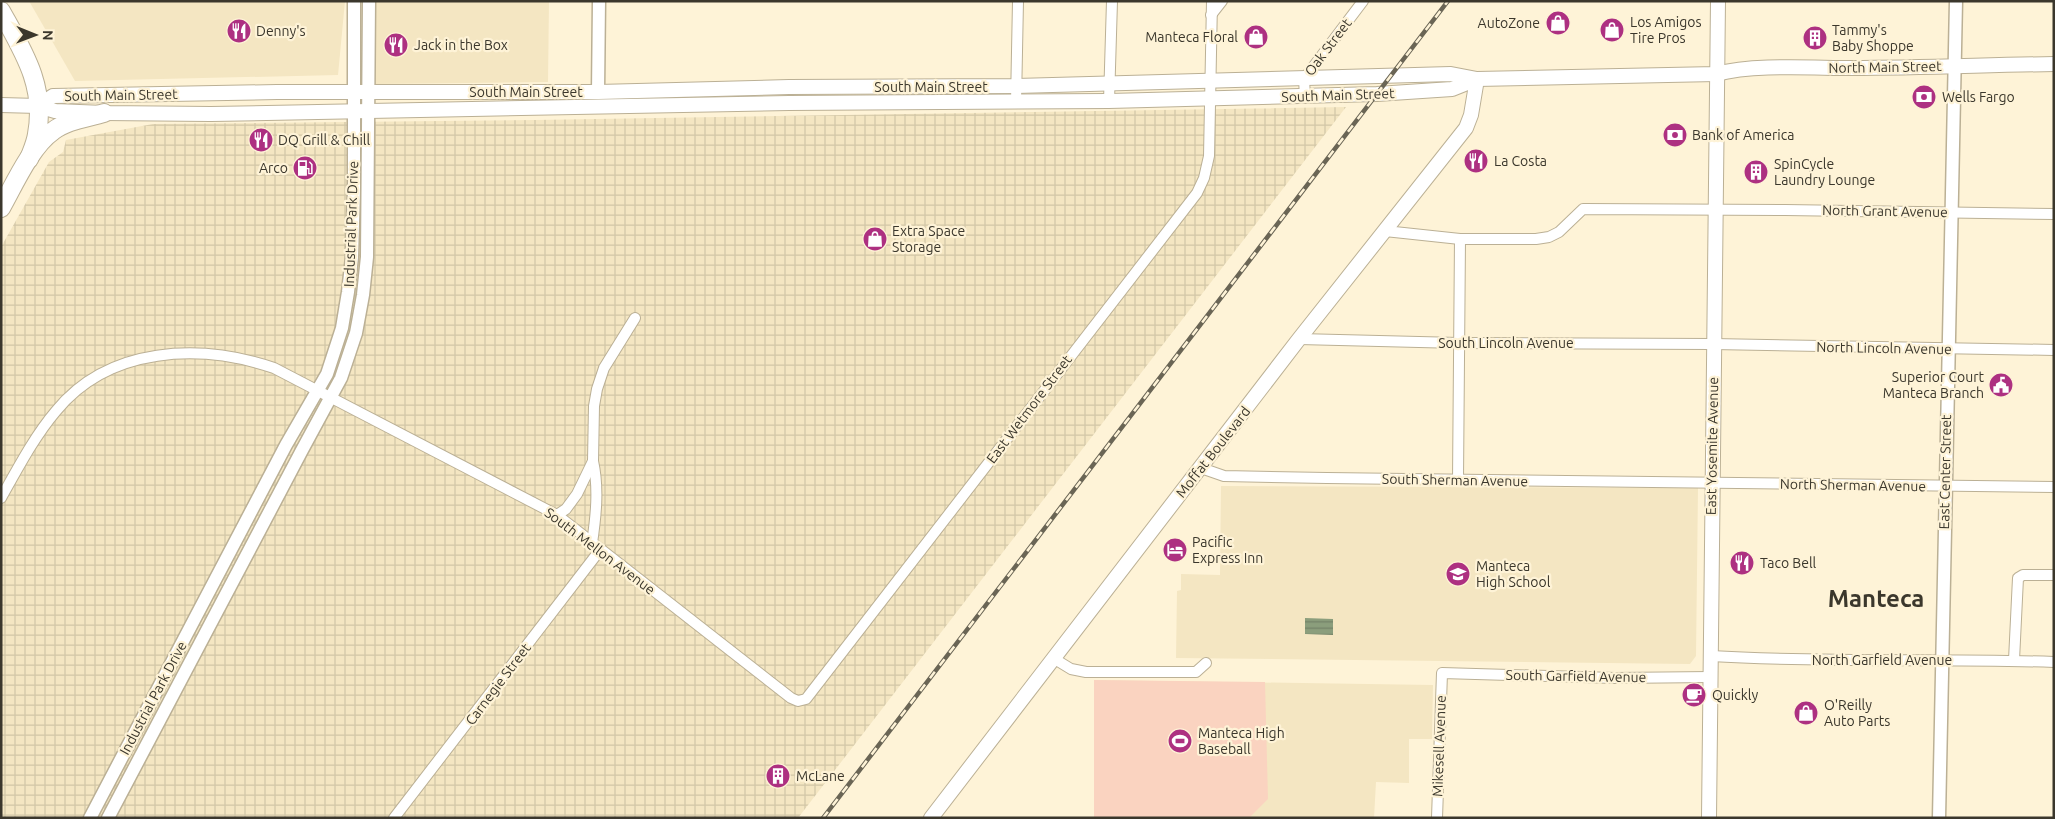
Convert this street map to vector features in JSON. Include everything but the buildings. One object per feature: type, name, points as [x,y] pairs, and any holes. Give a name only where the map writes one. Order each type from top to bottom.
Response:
[{"type":"highway","points":[[1,11],[30,63],[38,90],[38,134],[29,159]]},
{"type":"highway","points":[[1,208],[29,159],[53,130],[104,113]]},
{"type":"main road","name":"East Yosemite Avenue","points":[[1709,818],[1718,1]]},
{"type":"main road","name":"North Main Street","points":[[1716,74],[1731,70],[2054,64]]},
{"type":"main road","name":"South Main Street","points":[[38,106],[53,96],[144,94],[598,92],[789,87],[1016,86],[1451,74],[1477,79],[1716,74]]},
{"type":"main road","name":"South Main Street","points":[[1,105],[38,106],[55,111],[211,114],[789,103],[1209,99],[1377,94],[1452,89],[1477,79]]},
{"type":"main road","name":"Moffat Boulevard","points":[[931,818],[1300,339],[1466,128],[1471,115],[1477,79]]},
{"type":"main road","points":[[789,87],[789,103]]},
{"type":"main road","points":[[211,114],[218,105],[229,102],[260,100],[277,92]]},
{"type":"main road","points":[[548,107],[558,102],[591,98],[598,92]]},
{"type":"main road","points":[[144,94],[144,113]]},
{"type":"street","name":"Industrial Park Drive","points":[[90,818],[286,445],[317,392],[334,354],[342,328],[352,257],[354,1]]},
{"type":"street","name":"Industrial Park Drive","points":[[108,818],[300,452],[331,399],[349,358],[363,295],[367,257],[369,1]]},
{"type":"street","points":[[598,92],[599,1]]},
{"type":"street","points":[[1016,102],[1018,1]]},
{"type":"street","points":[[1109,100],[1112,1]]},
{"type":"street","name":"East Wetmore Street","points":[[786,694],[791,698],[802,701],[813,692],[1197,193],[1204,178],[1209,156],[1212,1]]},
{"type":"street","points":[[1212,15],[1222,1]]},
{"type":"street","name":"Oak Street","points":[[1305,96],[1304,79],[1363,1]]},
{"type":"street","name":"East Center Street","points":[[1939,818],[1944,486],[1956,1]]},
{"type":"street","name":"North Grant Avenue","points":[[1385,231],[1460,239],[1536,239],[1549,237],[1559,232],[1583,210],[2054,214]]},
{"type":"street","points":[[1458,480],[1460,239]]},
{"type":"street","points":[[596,547],[597,499],[596,478],[592,461],[594,406],[604,368],[634,318]]},
{"type":"street","name":"South Lincoln Avenue","points":[[1300,339],[1459,343],[1713,344]]},
{"type":"street","name":"North Lincoln Avenue","points":[[1713,344],[2054,350]]},
{"type":"street","name":"South Mellon Avenue","points":[[1,498],[33,442],[57,410],[84,384],[116,366],[162,354],[193,353],[223,355],[250,360],[274,368],[557,515],[786,694]]},
{"type":"street","points":[[557,515],[566,509],[577,494],[592,461]]},
{"type":"street","name":"South Sherman Avenue","points":[[1201,468],[1224,476],[1712,483]]},
{"type":"street","name":"North Sherman Avenue","points":[[1712,483],[2054,487]]},
{"type":"street","points":[[251,514],[264,523]]},
{"type":"street","name":"Carnegie Street","points":[[394,818],[596,547]]},
{"type":"street","points":[[2014,660],[2018,578],[2023,576],[2054,575]]},
{"type":"street","points":[[216,579],[230,588]]},
{"type":"street","name":"North Garfield Avenue","points":[[1711,656],[1779,660],[2014,660],[2054,662]]},
{"type":"street","points":[[1053,658],[1071,669],[1086,672],[1196,672],[1206,663]]},
{"type":"street","name":"South Garfield Avenue","points":[[1442,673],[1614,678],[1710,677]]},
{"type":"street","name":"Mikesell Avenue","points":[[1437,818],[1442,673]]},
{"type":"shaded area","points":[[29,1],[345,1],[338,75],[75,81]]},
{"type":"shaded area","points":[[375,1],[549,1],[548,82],[375,84]]},
{"type":"shaded area","points":[[1346,107],[798,818],[1,818],[1,247],[49,162],[63,152],[66,140],[153,124]]},
{"type":"shaded area","name":"Manteca High School","points":[[1221,486],[1698,488],[1696,656],[1690,664],[1176,658],[1177,591],[1181,590],[1181,574],[1220,575]]},
{"type":"shaded area","points":[[1305,618],[1333,619],[1333,635],[1305,634]]},
{"type":"shaded area","points":[[1094,680],[1433,685],[1432,739],[1409,739],[1409,783],[1376,782],[1374,818],[1094,818]]},
{"type":"shaded area","name":"Manteca High Baseball","points":[[1094,680],[1265,682],[1268,799],[1249,818],[1094,818]]},
{"type":"railway","points":[[823,818],[1448,1]]},
{"type":"place","name":"AutoZone","points":[[1558,23]]},
{"type":"place","name":"Los Amigos Tire Pros","points":[[1612,30]]},
{"type":"place","name":"Denny's","points":[[239,31]]},
{"type":"place","name":"Manteca Floral","points":[[1256,37]]},
{"type":"place","name":"Tammy's Baby Shoppe","points":[[1815,38]]},
{"type":"place","name":"Jack in the Box","points":[[396,45]]},
{"type":"place","name":"Wells Fargo","points":[[1924,97]]},
{"type":"place","name":"Bank of America","points":[[1675,135]]},
{"type":"place","name":"DQ Grill & Chill","points":[[261,140]]},
{"type":"place","name":"La Costa","points":[[1476,161]]},
{"type":"place","name":"Arco","points":[[305,168]]},
{"type":"place","name":"SpinCycle Laundry Lounge","points":[[1756,172]]},
{"type":"place","name":"Extra Space Storage","points":[[875,239]]},
{"type":"place","name":"Superior Court Manteca Branch","points":[[2001,385]]},
{"type":"place","name":"Pacific Express Inn","points":[[1175,550]]},
{"type":"place","name":"Taco Bell","points":[[1742,563]]},
{"type":"place","name":"Manteca High School","points":[[1458,574]]},
{"type":"place","name":"Quickly","points":[[1694,695]]},
{"type":"place","name":"O'Reilly Auto Parts","points":[[1806,713]]},
{"type":"place","name":"Manteca High Baseball","points":[[1180,741]]},
{"type":"place","name":"McLane","points":[[778,776]]},
{"type":"district","name":"Manteca","points":[[1876,598]]}]
